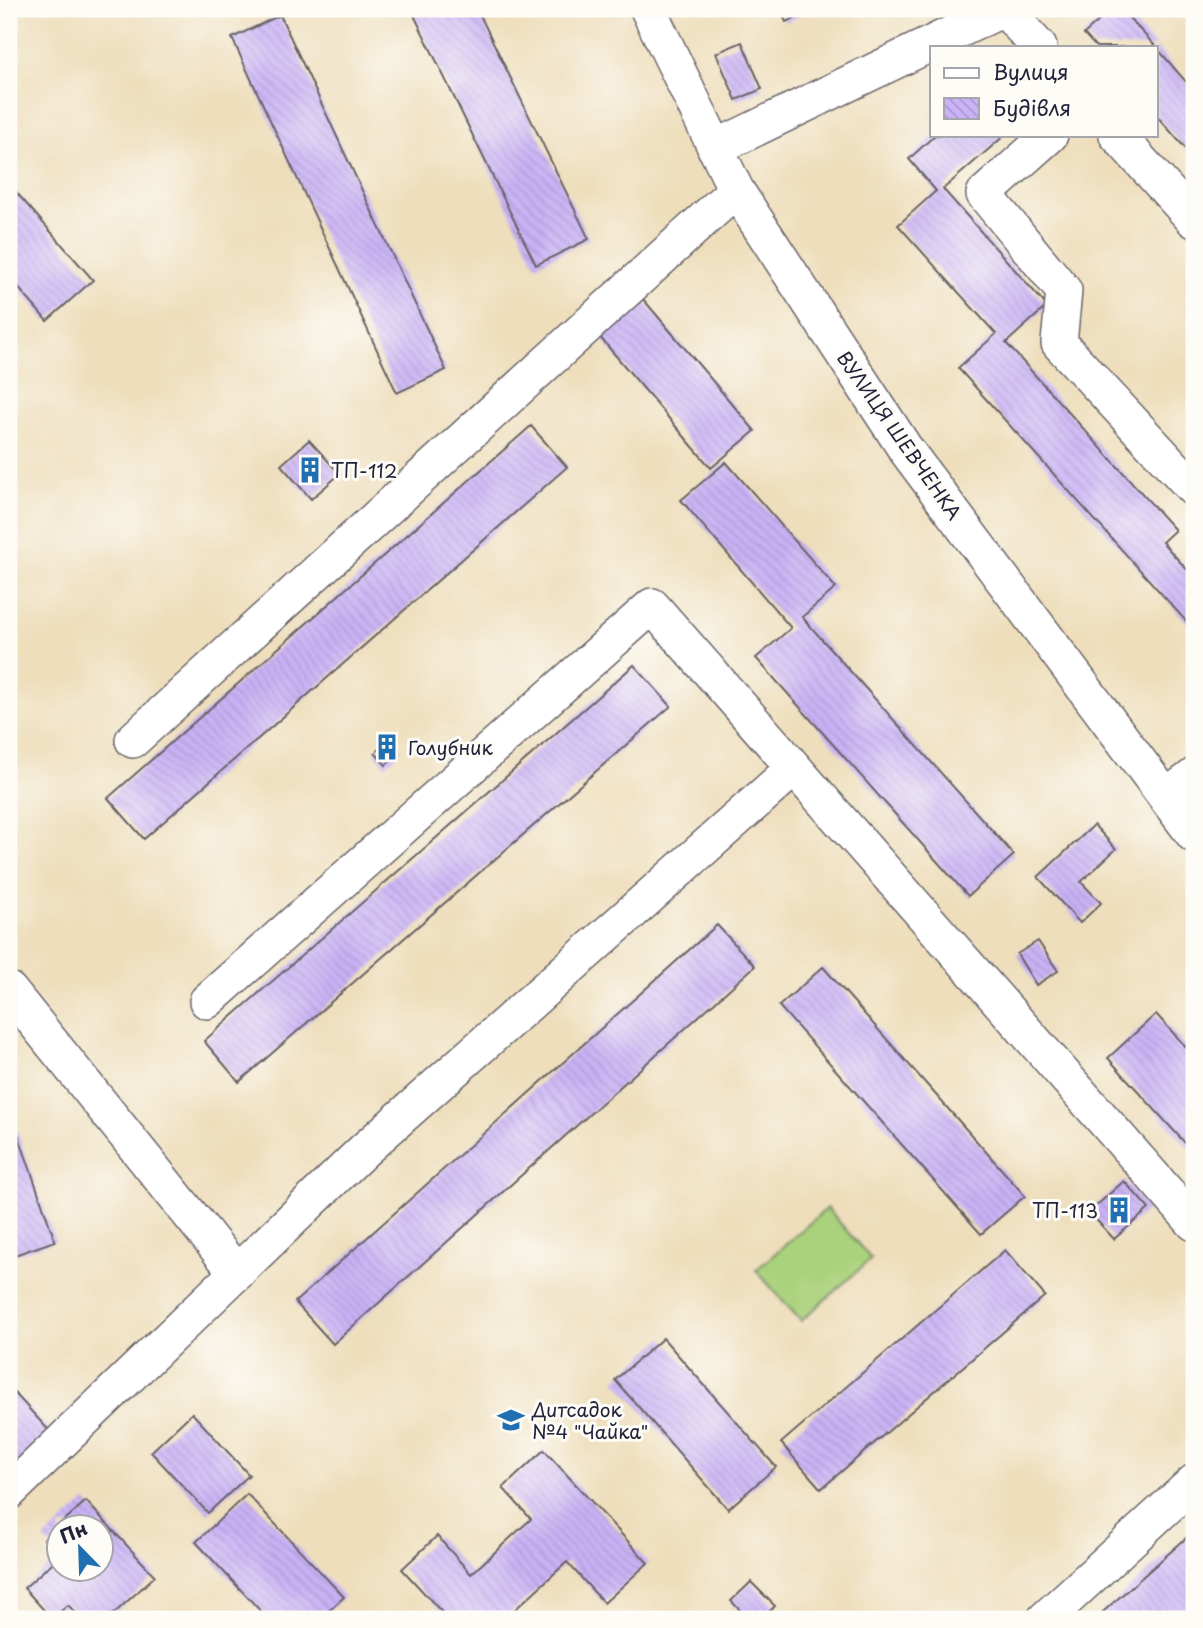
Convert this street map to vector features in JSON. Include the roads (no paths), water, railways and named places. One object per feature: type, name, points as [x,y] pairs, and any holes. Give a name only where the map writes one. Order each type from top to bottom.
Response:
[{"type":"street","name":"ВУЛИЦЯ ШЕВЧЕНКА","points":[[648,9],[736,190],[906,450],[1194,835]]},
{"type":"street","points":[[715,148],[1003,9],[1038,46]]},
{"type":"street","points":[[1049,136],[984,194],[1064,291],[1059,343],[1194,489]]},
{"type":"street","points":[[1118,136],[1194,220]]},
{"type":"street","points":[[133,740],[736,190]]},
{"type":"street","points":[[207,1001],[652,606],[1194,1223]]},
{"type":"street","points":[[9,1492],[363,1151],[794,768]]},
{"type":"street","points":[[1166,797],[1194,776]]},
{"type":"street","points":[[9,990],[237,1273]]},
{"type":"street","points":[[1045,1619],[1194,1482]]},
{"type":"place","name":"ТП-112","points":[[310,470]]},
{"type":"place","name":"Голубник","points":[[387,747]]},
{"type":"place","name":"ТП-113","points":[[1119,1210]]},
{"type":"place","name":"Дитсадок №4 \"Чайка\"","points":[[511,1420]]}]
